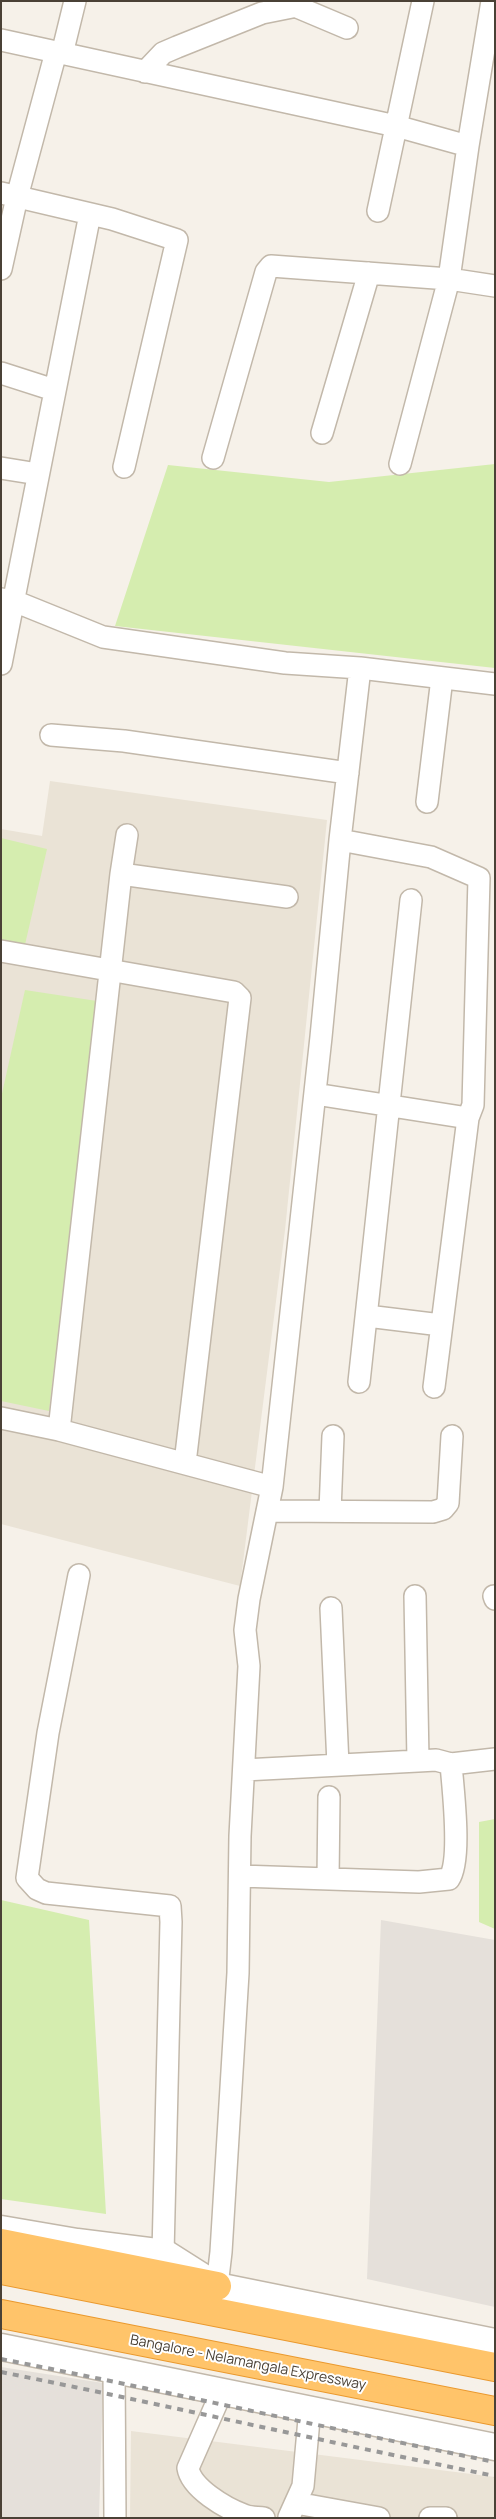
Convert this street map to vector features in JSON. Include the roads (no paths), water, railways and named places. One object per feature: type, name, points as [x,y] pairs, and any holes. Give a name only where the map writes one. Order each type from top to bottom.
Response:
[{"type":"highway","points":[[1,2243],[217,2286]]},
{"type":"highway","points":[[1,2270],[495,2367]]},
{"type":"highway","name":"Bangalore - Nelamangala Expressway","points":[[1,2314],[495,2411]]},
{"type":"street","points":[[1,269],[9,195],[59,53],[75,1]]},
{"type":"street","points":[[378,211],[423,1]]},
{"type":"street","points":[[400,464],[449,279],[468,146],[492,1]]},
{"type":"street","points":[[145,72],[163,53],[177,46],[293,3],[348,28]]},
{"type":"street","points":[[1,40],[396,126],[468,146]]},
{"type":"street","points":[[9,195],[90,214],[177,240],[124,467]]},
{"type":"street","points":[[1,664],[8,600],[38,474],[90,214]]},
{"type":"street","points":[[213,458],[266,272],[271,266],[449,279],[495,286]]},
{"type":"street","points":[[322,433],[369,273]]},
{"type":"street","points":[[1,373],[54,390]]},
{"type":"street","points":[[1,468],[38,474]]},
{"type":"street","points":[[8,600],[103,637],[285,664],[360,668],[495,684]]},
{"type":"street","points":[[217,2286],[221,2252],[238,1973],[249,1666],[245,1630],[249,1598],[272,1487],[315,1094],[340,840],[360,668]]},
{"type":"street","points":[[427,802],[442,678]]},
{"type":"street","points":[[51,735],[124,741],[348,773]]},
{"type":"street","points":[[59,1430],[109,968],[127,835]]},
{"type":"street","points":[[340,840],[431,857],[479,878],[473,1104],[468,1118],[434,1387]]},
{"type":"street","points":[[121,874],[288,897]]},
{"type":"street","points":[[360,1382],[411,900]]},
{"type":"street","points":[[1,951],[109,968],[234,992],[238,995],[241,1002],[185,1463]]},
{"type":"street","points":[[315,1094],[468,1118]]},
{"type":"street","points":[[367,1316],[441,1325]]},
{"type":"street","points":[[1,1418],[59,1430],[272,1487]]},
{"type":"street","points":[[330,1511],[333,1436]]},
{"type":"street","points":[[267,1511],[434,1512],[443,1509],[448,1503],[452,1436]]},
{"type":"street","points":[[79,1575],[48,1733],[28,1878],[37,1889],[46,1894],[170,1906],[172,1922],[163,2253]]},
{"type":"street","points":[[416,1596],[418,1761]]},
{"type":"street","points":[[331,1608],[338,1765]]},
{"type":"street","points":[[244,1770],[436,1760],[451,1764],[495,1759]]},
{"type":"street","points":[[240,1876],[419,1882],[449,1879],[454,1872],[456,1853],[451,1764]]},
{"type":"street","points":[[328,1879],[329,1798]]},
{"type":"street","points":[[1,2229],[77,2242],[163,2253],[217,2286],[495,2342]]},
{"type":"street","points":[[1,2347],[495,2446]]},
{"type":"street","points":[[114,2369],[115,2518]]},
{"type":"street","points":[[222,2391],[188,2468],[190,2477],[199,2488],[245,2516],[264,2518]]},
{"type":"street","points":[[310,2408],[303,2486],[290,2514],[379,2518]]},
{"type":"street","points":[[430,2518],[446,2518]]},
{"type":"railway","points":[[1,2359],[495,2462]]},
{"type":"railway","points":[[1,2372],[495,2476]]}]
